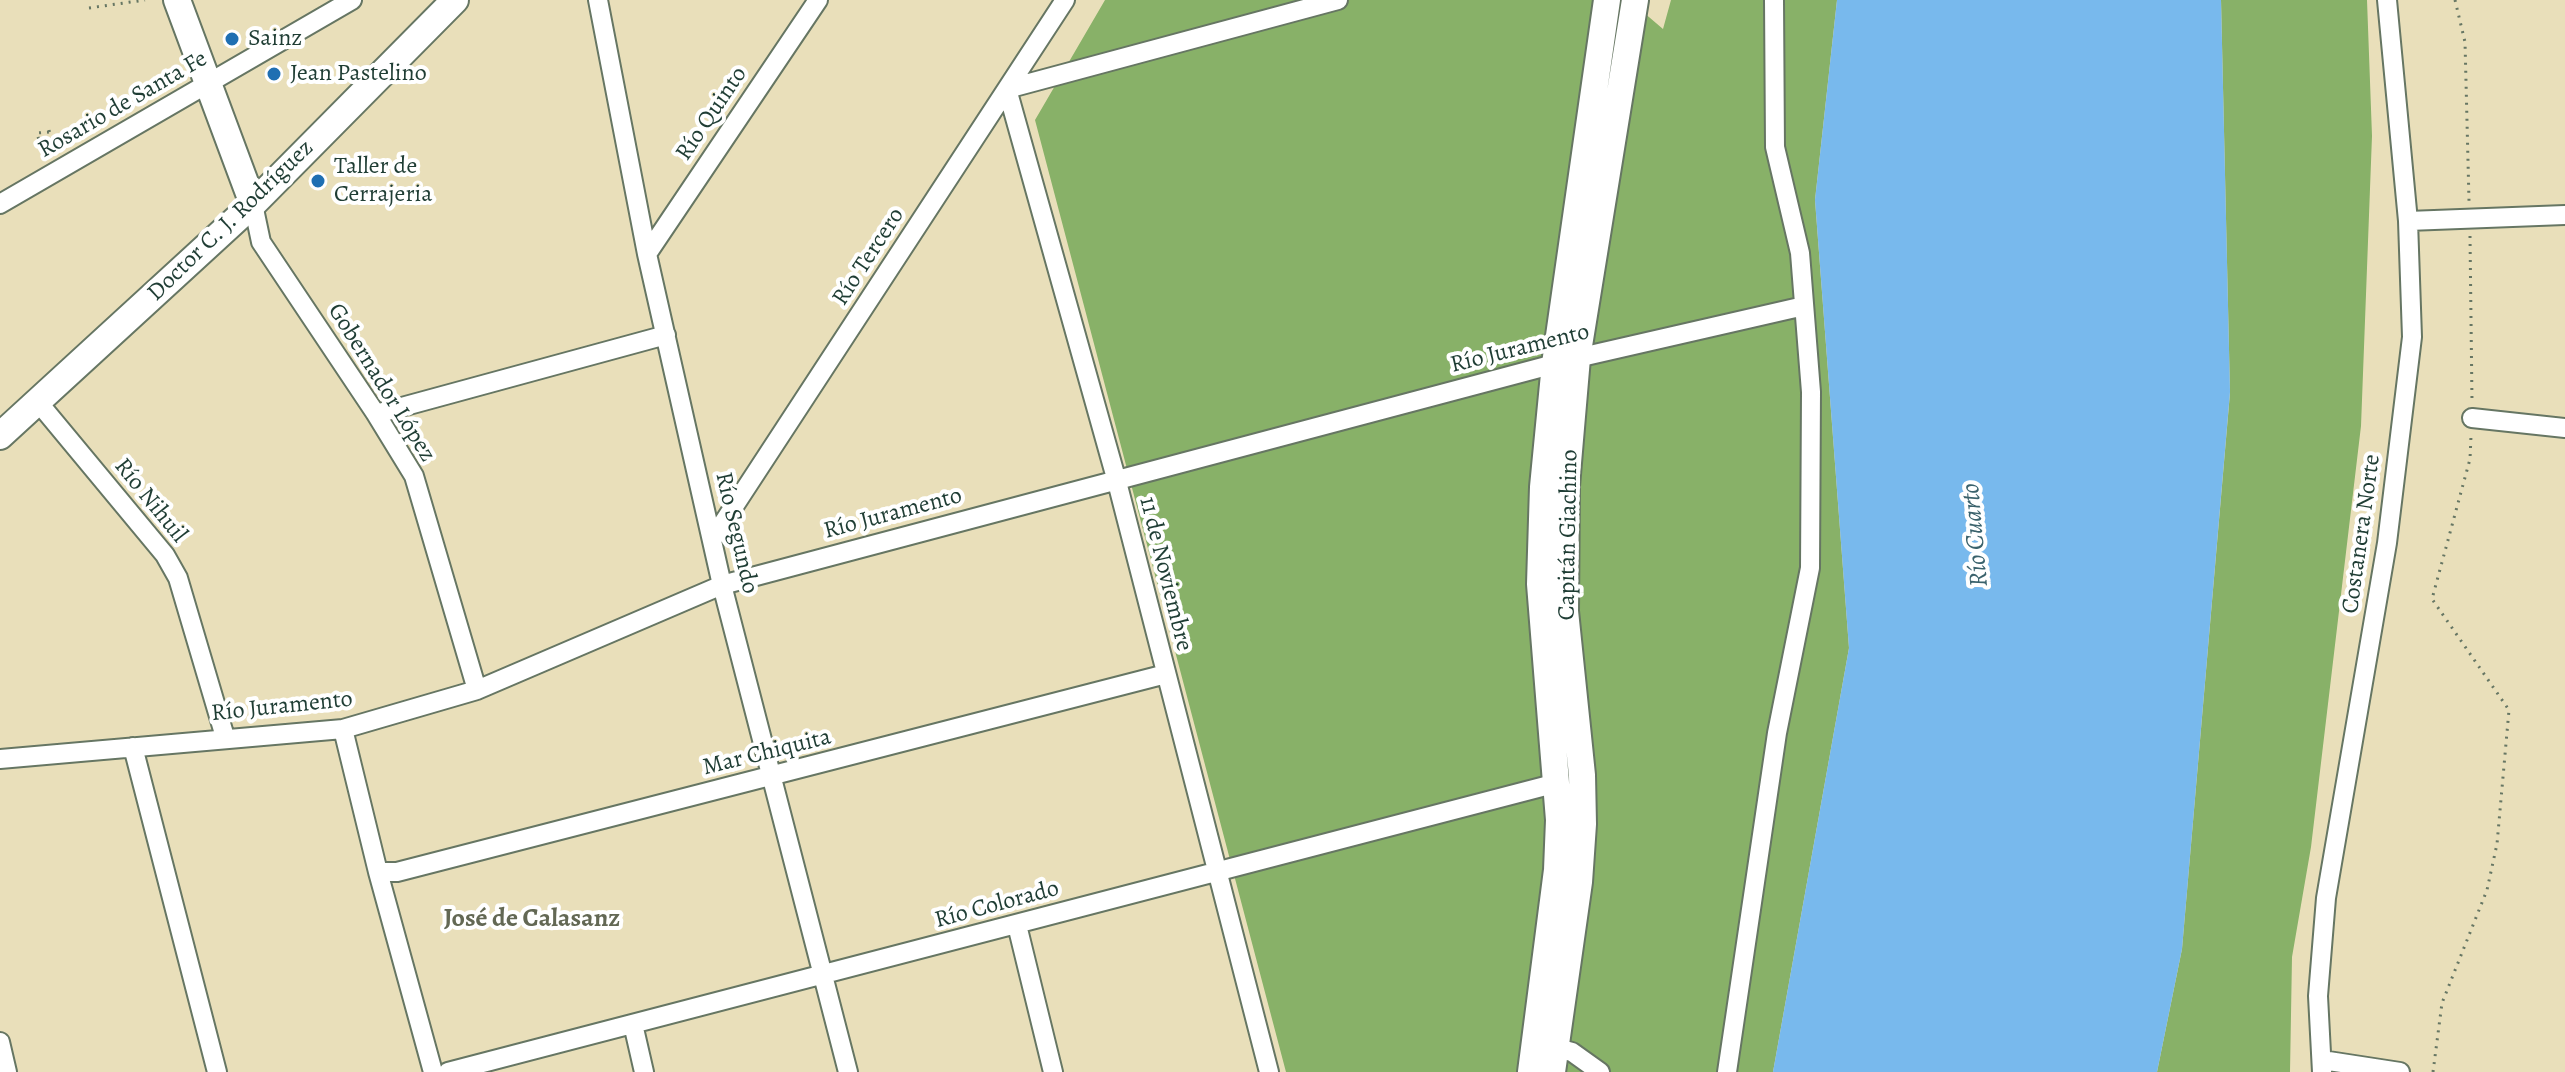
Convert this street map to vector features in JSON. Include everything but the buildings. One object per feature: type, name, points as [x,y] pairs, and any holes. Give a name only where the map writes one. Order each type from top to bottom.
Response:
[{"type":"main road","points":[[177,0],[253,204]]},
{"type":"main road","name":"Doctor C. J. Rodríguez","points":[[0,436],[253,204],[455,0]]},
{"type":"main road","name":"Capitán Giachino","points":[[1531,1072],[1547,1054],[1579,882],[1582,775],[1565,598],[1566,361],[1607,0]]},
{"type":"main road","name":"Capitán Giachino","points":[[1547,1054],[1557,870],[1557,783],[1540,584],[1543,487],[1635,0]]},
{"type":"street","name":"Rosario de Santa Fe","points":[[0,204],[352,0]]},
{"type":"street","name":"Río Segundo","points":[[598,0],[647,254],[722,585],[848,1072]]},
{"type":"street","name":"Río Quinto","points":[[647,254],[818,0]]},
{"type":"street","name":"Río Tercero","points":[[712,540],[1065,0]]},
{"type":"street","points":[[1007,89],[1338,0]]},
{"type":"street","points":[[1727,1072],[1777,733],[1810,568],[1811,392],[1800,253],[1775,147],[1774,0]]},
{"type":"street","name":"Costanera Norte","points":[[2322,1066],[2318,996],[2326,898],[2387,543],[2412,337],[2408,221],[2387,0]]},
{"type":"street","name":"11 de Noviembre","points":[[1007,89],[1116,478],[1269,1072]]},
{"type":"street","name":"Gobernador López","points":[[253,204],[261,242],[414,476],[477,690]]},
{"type":"street","points":[[2408,221],[2565,215]]},
{"type":"street","name":"Río Juramento","points":[[0,759],[343,729],[477,690],[722,585],[1566,361],[1804,306]]},
{"type":"street","points":[[376,414],[666,335]]},
{"type":"street","name":"Río Nihuil","points":[[38,402],[165,555],[178,578],[225,737]]},
{"type":"street","points":[[2472,418],[2565,428]]},
{"type":"street","name":"Mar Chiquita","points":[[378,872],[397,872],[1166,674]]},
{"type":"street","points":[[343,729],[378,872],[433,1072]]},
{"type":"street","points":[[133,747],[217,1072]]},
{"type":"street","name":"Río Colorado","points":[[448,1072],[1557,783]]},
{"type":"street","points":[[1017,925],[1053,1072]]},
{"type":"street","points":[[633,1024],[644,1072]]},
{"type":"street","points":[[0,1042],[7,1072]]},
{"type":"street","points":[[1547,1054],[1600,1072]]},
{"type":"street","points":[[2322,1066],[2400,1072]]},
{"type":"path","points":[[92,0],[91,8],[145,0]]},
{"type":"path","points":[[2433,1072],[2442,1003],[2487,890],[2497,844],[2509,710],[2432,599],[2470,459],[2472,418],[2474,350],[2465,42],[2455,0]]},
{"type":"path","points":[[49,143],[49,131],[37,133],[38,147],[43,154],[52,149]]},
{"type":"green space","points":[[1105,0],[1629,0],[1663,29],[1671,0],[1837,0],[1815,200],[1849,648],[1773,1072],[1286,1072],[1035,120]]},
{"type":"green space","points":[[2221,0],[2367,0],[2372,136],[2361,426],[2311,847],[2292,957],[2290,1072],[2157,1072],[2182,949],[2230,393]]},
{"type":"water","name":"Río Cuarto","points":[[1837,0],[2221,0],[2230,392],[2182,949],[2157,1072],[1773,1072],[1849,648],[1815,200]]},
{"type":"place","name":"Sainz","points":[[232,39]]},
{"type":"place","name":"Jean Pastelino","points":[[274,74]]},
{"type":"place","name":"Taller de Cerrajeria","points":[[318,181]]},
{"type":"district","name":"José de Calasanz","points":[[532,920]]}]
